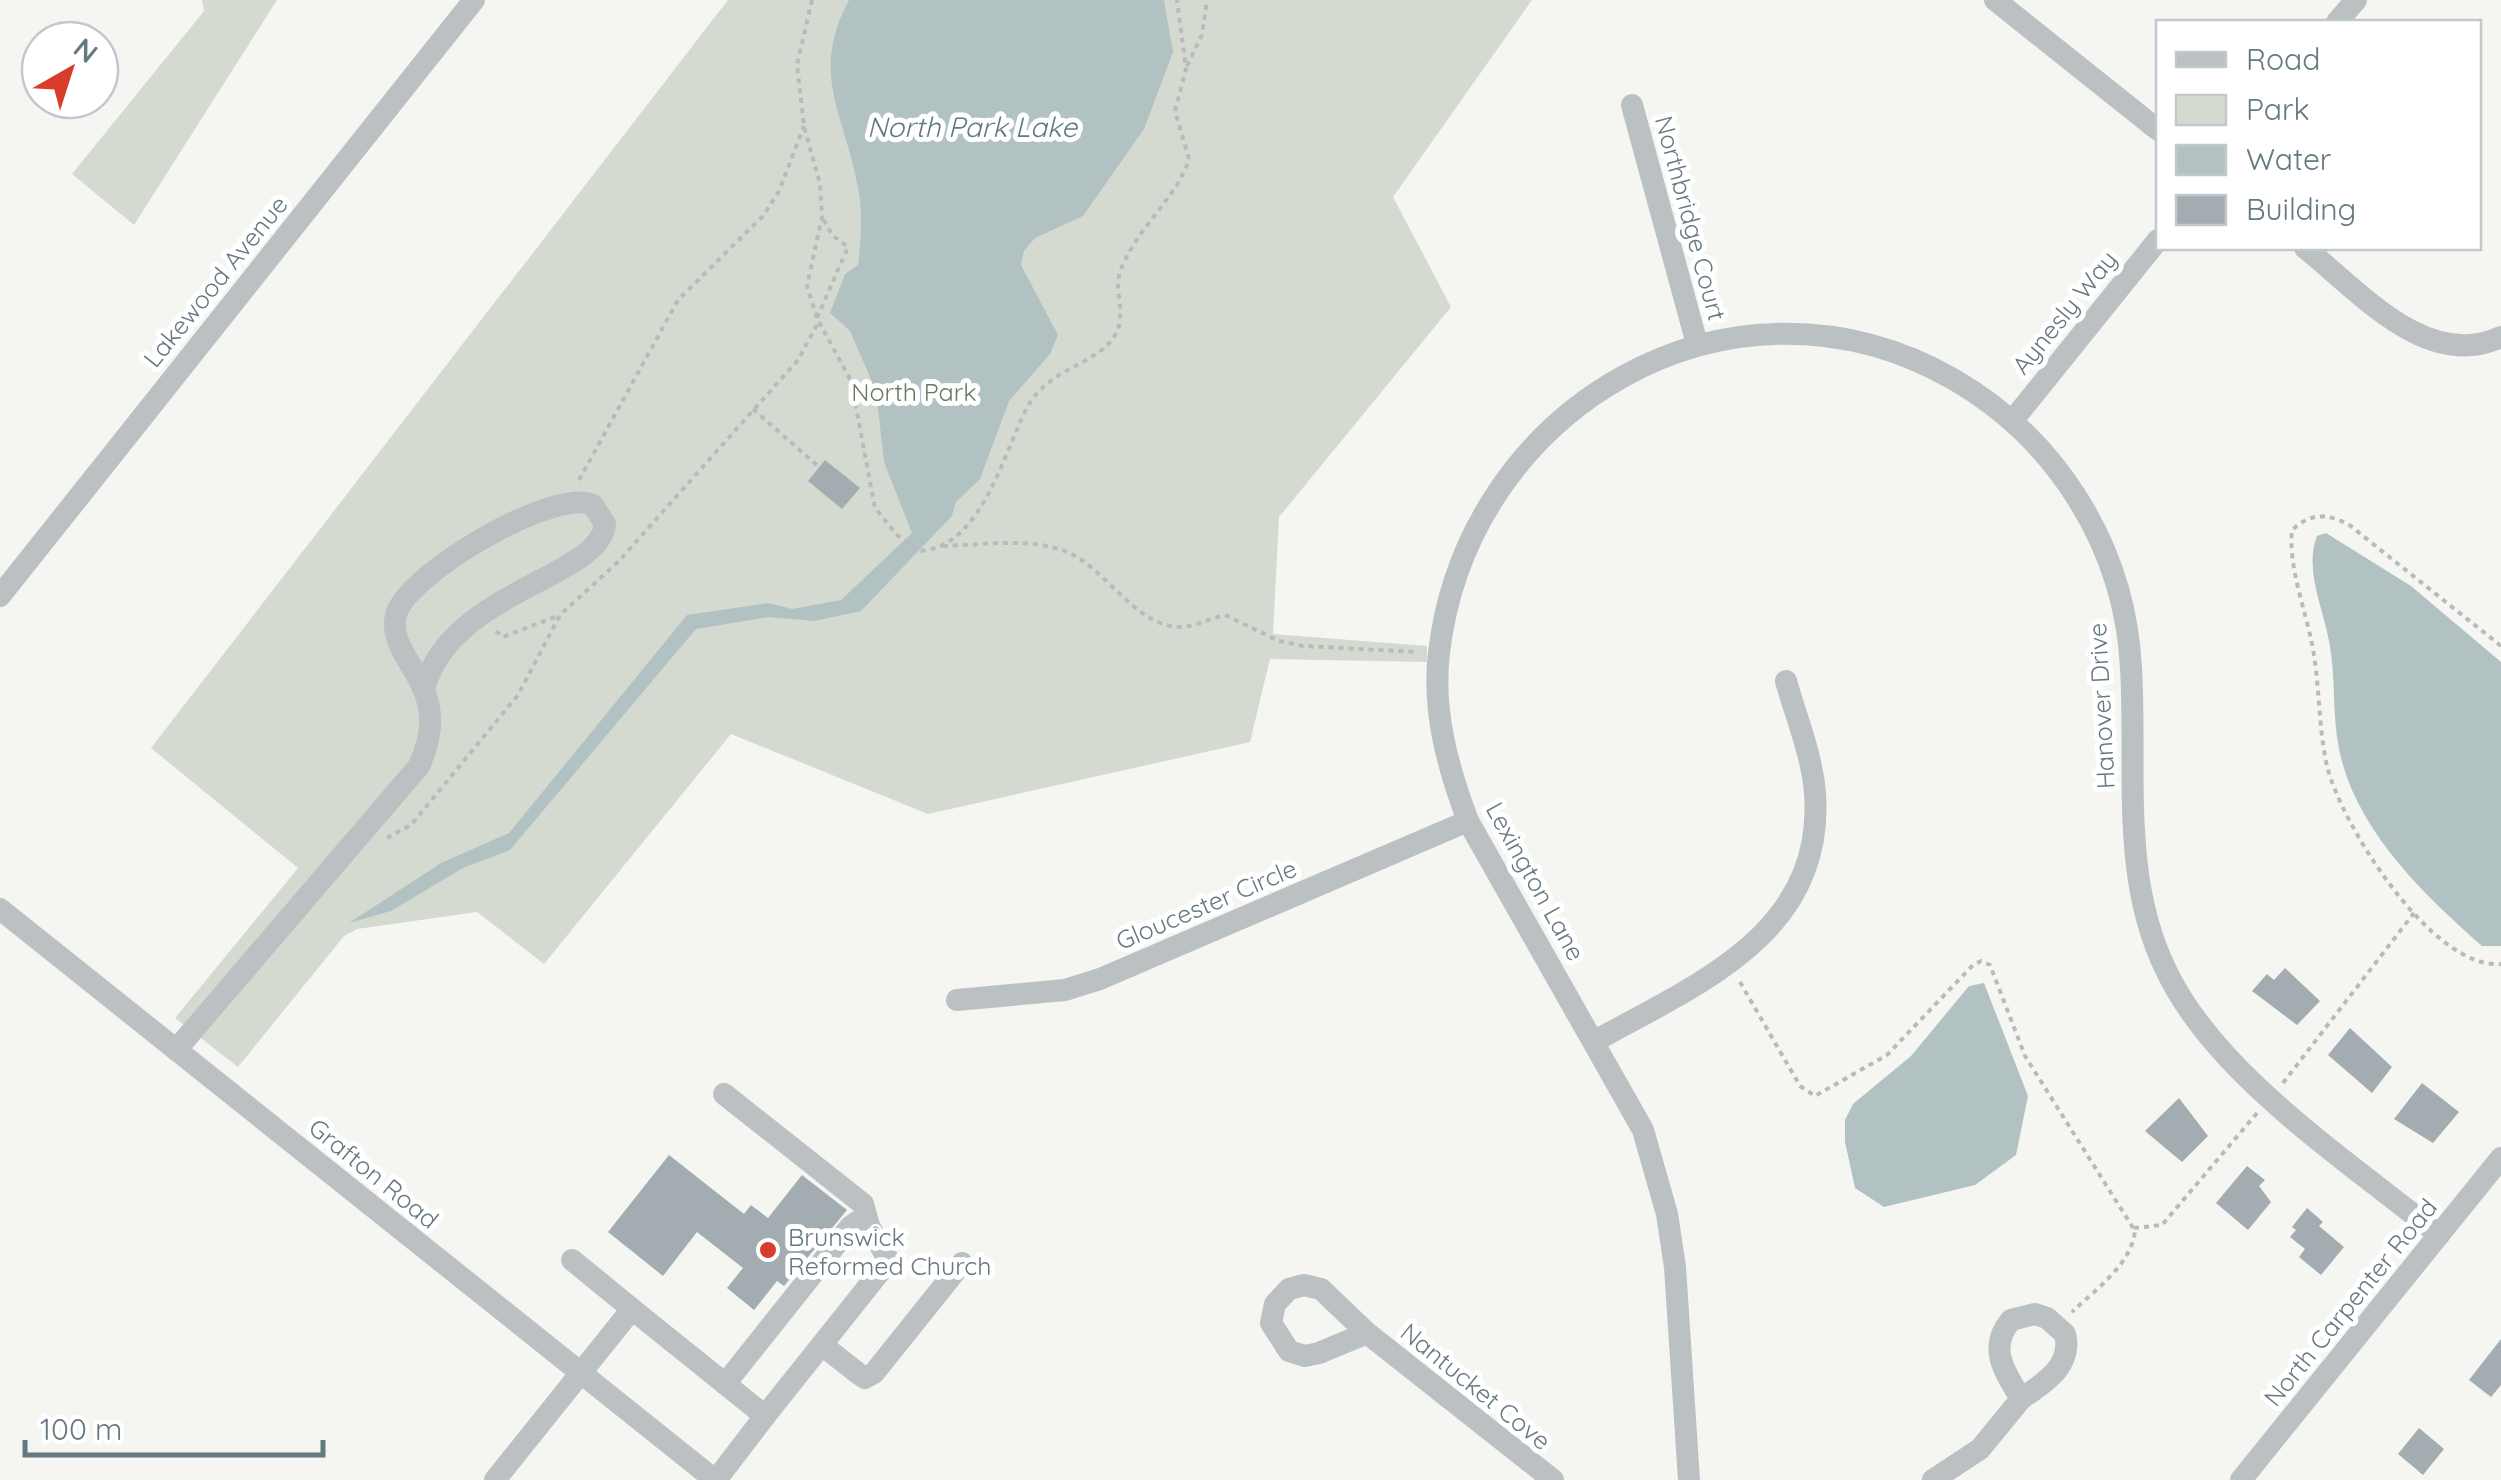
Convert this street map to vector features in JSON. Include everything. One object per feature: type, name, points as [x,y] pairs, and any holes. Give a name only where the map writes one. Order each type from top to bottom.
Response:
[{"type":"street","name":"Lakewood Avenue","points":[[0,596],[474,0]]},
{"type":"street","points":[[1995,0],[2156,128]]},
{"type":"street","points":[[2339,20],[2356,0]]},
{"type":"street","name":"Northbridge Court","points":[[1632,106],[1697,344]]},
{"type":"street","name":"Aynesly Way","points":[[2012,420],[2156,242]]},
{"type":"street","points":[[2309,250],[2428,340],[2471,346],[2501,337]]},
{"type":"street","name":"Hanover Drive","points":[[1697,344],[1785,335],[1869,346],[1949,377],[2012,420],[2064,477],[2087,514],[2118,587],[2131,666],[2134,849],[2150,931],[2166,970],[2191,1014],[2236,1068],[2439,1235]]},
{"type":"street","name":"Lexington Lane","points":[[1689,1480],[1676,1268],[1667,1214],[1643,1130],[1468,822],[1444,740],[1437,695],[1439,653],[1458,567],[1495,493],[1520,459],[1549,428],[1618,378],[1697,344]]},
{"type":"street","points":[[176,1050],[419,766],[431,724],[424,686],[403,650],[395,622],[409,590],[428,573],[513,523],[574,499],[593,505],[601,514],[604,535],[593,551],[477,616],[442,647],[424,686]]},
{"type":"street","points":[[1595,1041],[1730,964],[1778,918],[1800,877],[1814,830],[1811,764],[1786,681]]},
{"type":"street","name":"Gloucester Circle","points":[[957,1000],[1065,990],[1100,980],[1468,822]]},
{"type":"street","name":"Grafton Road","points":[[1,911],[715,1480]]},
{"type":"street","points":[[715,1480],[888,1259],[862,1204],[724,1094]]},
{"type":"street","name":"North Carpenter Road","points":[[2241,1480],[2501,1158]]},
{"type":"street","points":[[725,1384],[850,1228],[857,1222],[870,1226]]},
{"type":"street","points":[[572,1260],[765,1416]]},
{"type":"street","points":[[822,1345],[866,1378],[962,1264]]},
{"type":"street","points":[[495,1480],[632,1309]]},
{"type":"street","points":[[1933,1480],[1993,1437],[2021,1399],[2054,1373],[2066,1356],[2065,1334],[2036,1314],[2022,1315],[2004,1329],[2000,1362],[2021,1399]]},
{"type":"street","name":"Nantucket Cove","points":[[1366,1332],[1553,1480]]},
{"type":"path","points":[[812,0],[798,45],[804,126],[820,184],[822,217],[807,276],[818,320],[851,380],[875,508],[903,541],[918,550],[1028,544],[1060,549],[1083,561],[1165,625],[1192,626],[1225,615],[1279,641],[1303,646],[1439,653]]},
{"type":"path","points":[[1177,0],[1186,68]]},
{"type":"path","points":[[943,546],[987,497],[1004,470],[1018,427],[1038,391],[1052,376],[1108,345],[1117,332],[1121,321],[1120,272],[1188,158],[1175,111],[1186,68],[1202,35],[1206,0]]},
{"type":"path","points":[[574,499],[592,452],[678,300],[763,216],[779,191],[804,126]]},
{"type":"path","points":[[383,840],[412,825],[518,695],[560,615],[618,562],[798,360],[848,247],[832,235],[822,217]]},
{"type":"path","points":[[753,409],[819,468]]},
{"type":"path","points":[[2501,646],[2348,524],[2325,514],[2311,517],[2292,530],[2316,666],[2326,764],[2337,797],[2358,836],[2414,913],[2470,959],[2501,964]]},
{"type":"path","points":[[477,616],[503,637],[560,615]]},
{"type":"path","points":[[1730,964],[1800,1086],[1815,1096],[1887,1055],[1973,965],[1980,961],[1990,965],[2025,1056],[2136,1231],[2134,1245],[2122,1264],[2057,1325]]},
{"type":"green space","points":[[202,0],[277,0],[134,225],[72,174],[116,120],[120,120],[120,115],[204,11]]},
{"type":"green space","name":"North Park","points":[[728,0],[1532,0],[1393,197],[1451,307],[1279,517],[1273,634],[1427,646],[1427,662],[1270,659],[1250,742],[928,814],[731,734],[544,964],[477,912],[357,929],[344,936],[238,1067],[175,1018],[298,868],[151,748]]},
{"type":"water","name":"North Park Lake","points":[[849,0],[1164,0],[1173,52],[1144,129],[1083,216],[1035,238],[1024,251],[1021,265],[1058,335],[1050,354],[1009,401],[980,479],[956,502],[952,516],[861,611],[814,621],[768,617],[696,629],[510,850],[463,868],[391,911],[349,923],[441,863],[509,833],[687,615],[769,603],[792,609],[841,600],[912,533],[884,462],[876,391],[850,331],[830,313],[845,274],[858,265],[861,237],[858,188],[831,73],[837,27]]},
{"type":"water","points":[[2326,533],[2411,586],[2501,662],[2501,946],[2482,946],[2415,882],[2376,833],[2347,778],[2337,736],[2329,641],[2314,575],[2317,536]]},
{"type":"water","points":[[1984,983],[2028,1096],[2016,1155],[1975,1185],[1884,1207],[1855,1188],[1845,1142],[1845,1120],[1853,1104],[1911,1056],[1969,986]]},
{"type":"building","points":[[825,460],[860,488],[842,509],[808,481]]},
{"type":"building","points":[[2285,968],[2320,1001],[2297,1025],[2252,991],[2267,974],[2274,980]]},
{"type":"building","points":[[2350,1028],[2392,1067],[2372,1093],[2328,1055]]},
{"type":"building","points":[[2422,1083],[2459,1112],[2433,1143],[2394,1119]]},
{"type":"building","points":[[2179,1098],[2208,1136],[2182,1162],[2145,1131]]},
{"type":"building","name":"Brunswick Reformed Church","points":[[669,1155],[744,1214],[751,1205],[768,1218],[802,1175],[847,1210],[784,1286],[777,1281],[754,1310],[727,1288],[743,1268],[697,1232],[663,1276],[608,1232]]},
{"type":"building","points":[[2247,1166],[2265,1180],[2259,1186],[2271,1202],[2248,1230],[2216,1203]]},
{"type":"building","points":[[2307,1208],[2323,1222],[2319,1226],[2344,1247],[2321,1275],[2299,1257],[2305,1249],[2290,1237],[2296,1230],[2292,1227]]},
{"type":"building","points":[[2501,1339],[2501,1385],[2491,1397],[2469,1380]]},
{"type":"building","points":[[2419,1428],[2444,1449],[2423,1475],[2398,1454]]},
{"type":"place","name":"Brunswick Reformed Church","points":[[768,1250]]}]
